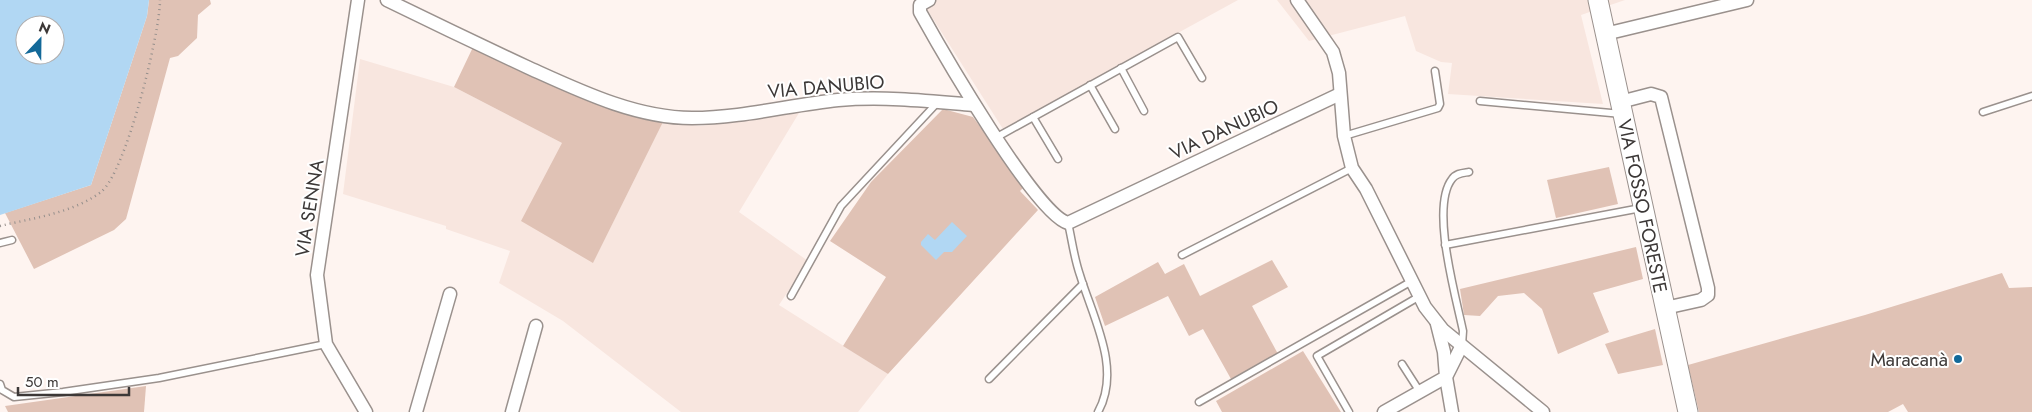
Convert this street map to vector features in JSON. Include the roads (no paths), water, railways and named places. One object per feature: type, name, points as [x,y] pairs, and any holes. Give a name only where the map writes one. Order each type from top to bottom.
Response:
[{"type":"main road","name":"VIA FOSSO FORESTE","points":[[1598,0],[1688,412]]},
{"type":"street","name":"VIA SENNA","points":[[358,0],[317,275],[326,344],[366,412]]},
{"type":"street","name":"VIA DANUBIO","points":[[387,0],[559,82],[615,104],[656,114],[691,118],[739,114],[839,100],[900,98],[974,105]]},
{"type":"street","points":[[930,0],[920,5],[920,12],[974,105],[1035,192],[1061,221],[1068,223]]},
{"type":"street","points":[[1297,0],[1332,52],[1339,73],[1344,136],[1352,168],[1366,189],[1420,296],[1437,322],[1461,347],[1543,412]]},
{"type":"street","points":[[1605,34],[1747,0]]},
{"type":"street","name":"VIA DANUBIO","points":[[1068,223],[1340,94]]},
{"type":"street","points":[[1622,108],[1651,94],[1661,97],[1708,288],[1708,296],[1701,300],[1665,308]]},
{"type":"street","points":[[416,412],[450,294]]},
{"type":"street","points":[[1437,322],[1444,352],[1452,412]]},
{"type":"street","points":[[512,412],[536,326]]},
{"type":"street","points":[[1384,412],[1446,377],[1461,347]]},
{"type":"lane","points":[[997,137],[1178,37],[1202,78]]},
{"type":"lane","points":[[1121,68],[1144,111]]},
{"type":"lane","points":[[1344,136],[1438,108],[1440,104],[1435,71]]},
{"type":"lane","points":[[1090,85],[1115,129]]},
{"type":"lane","points":[[1983,112],[2032,96]]},
{"type":"lane","points":[[1480,101],[1622,108]]},
{"type":"lane","points":[[791,296],[841,206],[938,102]]},
{"type":"lane","points":[[1033,117],[1058,159]]},
{"type":"lane","points":[[1182,255],[1352,168]]},
{"type":"lane","points":[[1461,347],[1463,331],[1445,245],[1442,216],[1444,196],[1451,179],[1458,174],[1469,172]]},
{"type":"lane","points":[[1445,245],[1643,207]]},
{"type":"lane","points":[[1068,223],[1083,284],[1105,355],[1109,380],[1103,403],[1098,412]]},
{"type":"lane","points":[[0,243],[12,240]]},
{"type":"lane","points":[[1198,402],[1412,281]]},
{"type":"lane","points":[[989,379],[1083,284]]},
{"type":"lane","points":[[1349,412],[1317,356],[1420,296]]},
{"type":"lane","points":[[0,384],[2,390],[14,397],[63,392],[159,378],[326,344]]},
{"type":"lane","points":[[1402,364],[1420,392]]},
{"type":"water","points":[[0,0],[149,0],[147,16],[91,185],[0,215]]},
{"type":"water","points":[[952,222],[967,236],[952,252],[944,252],[936,260],[921,245],[921,242],[928,234],[935,240]]},
{"type":"place","name":"Maracanà","points":[[1958,359]]}]
